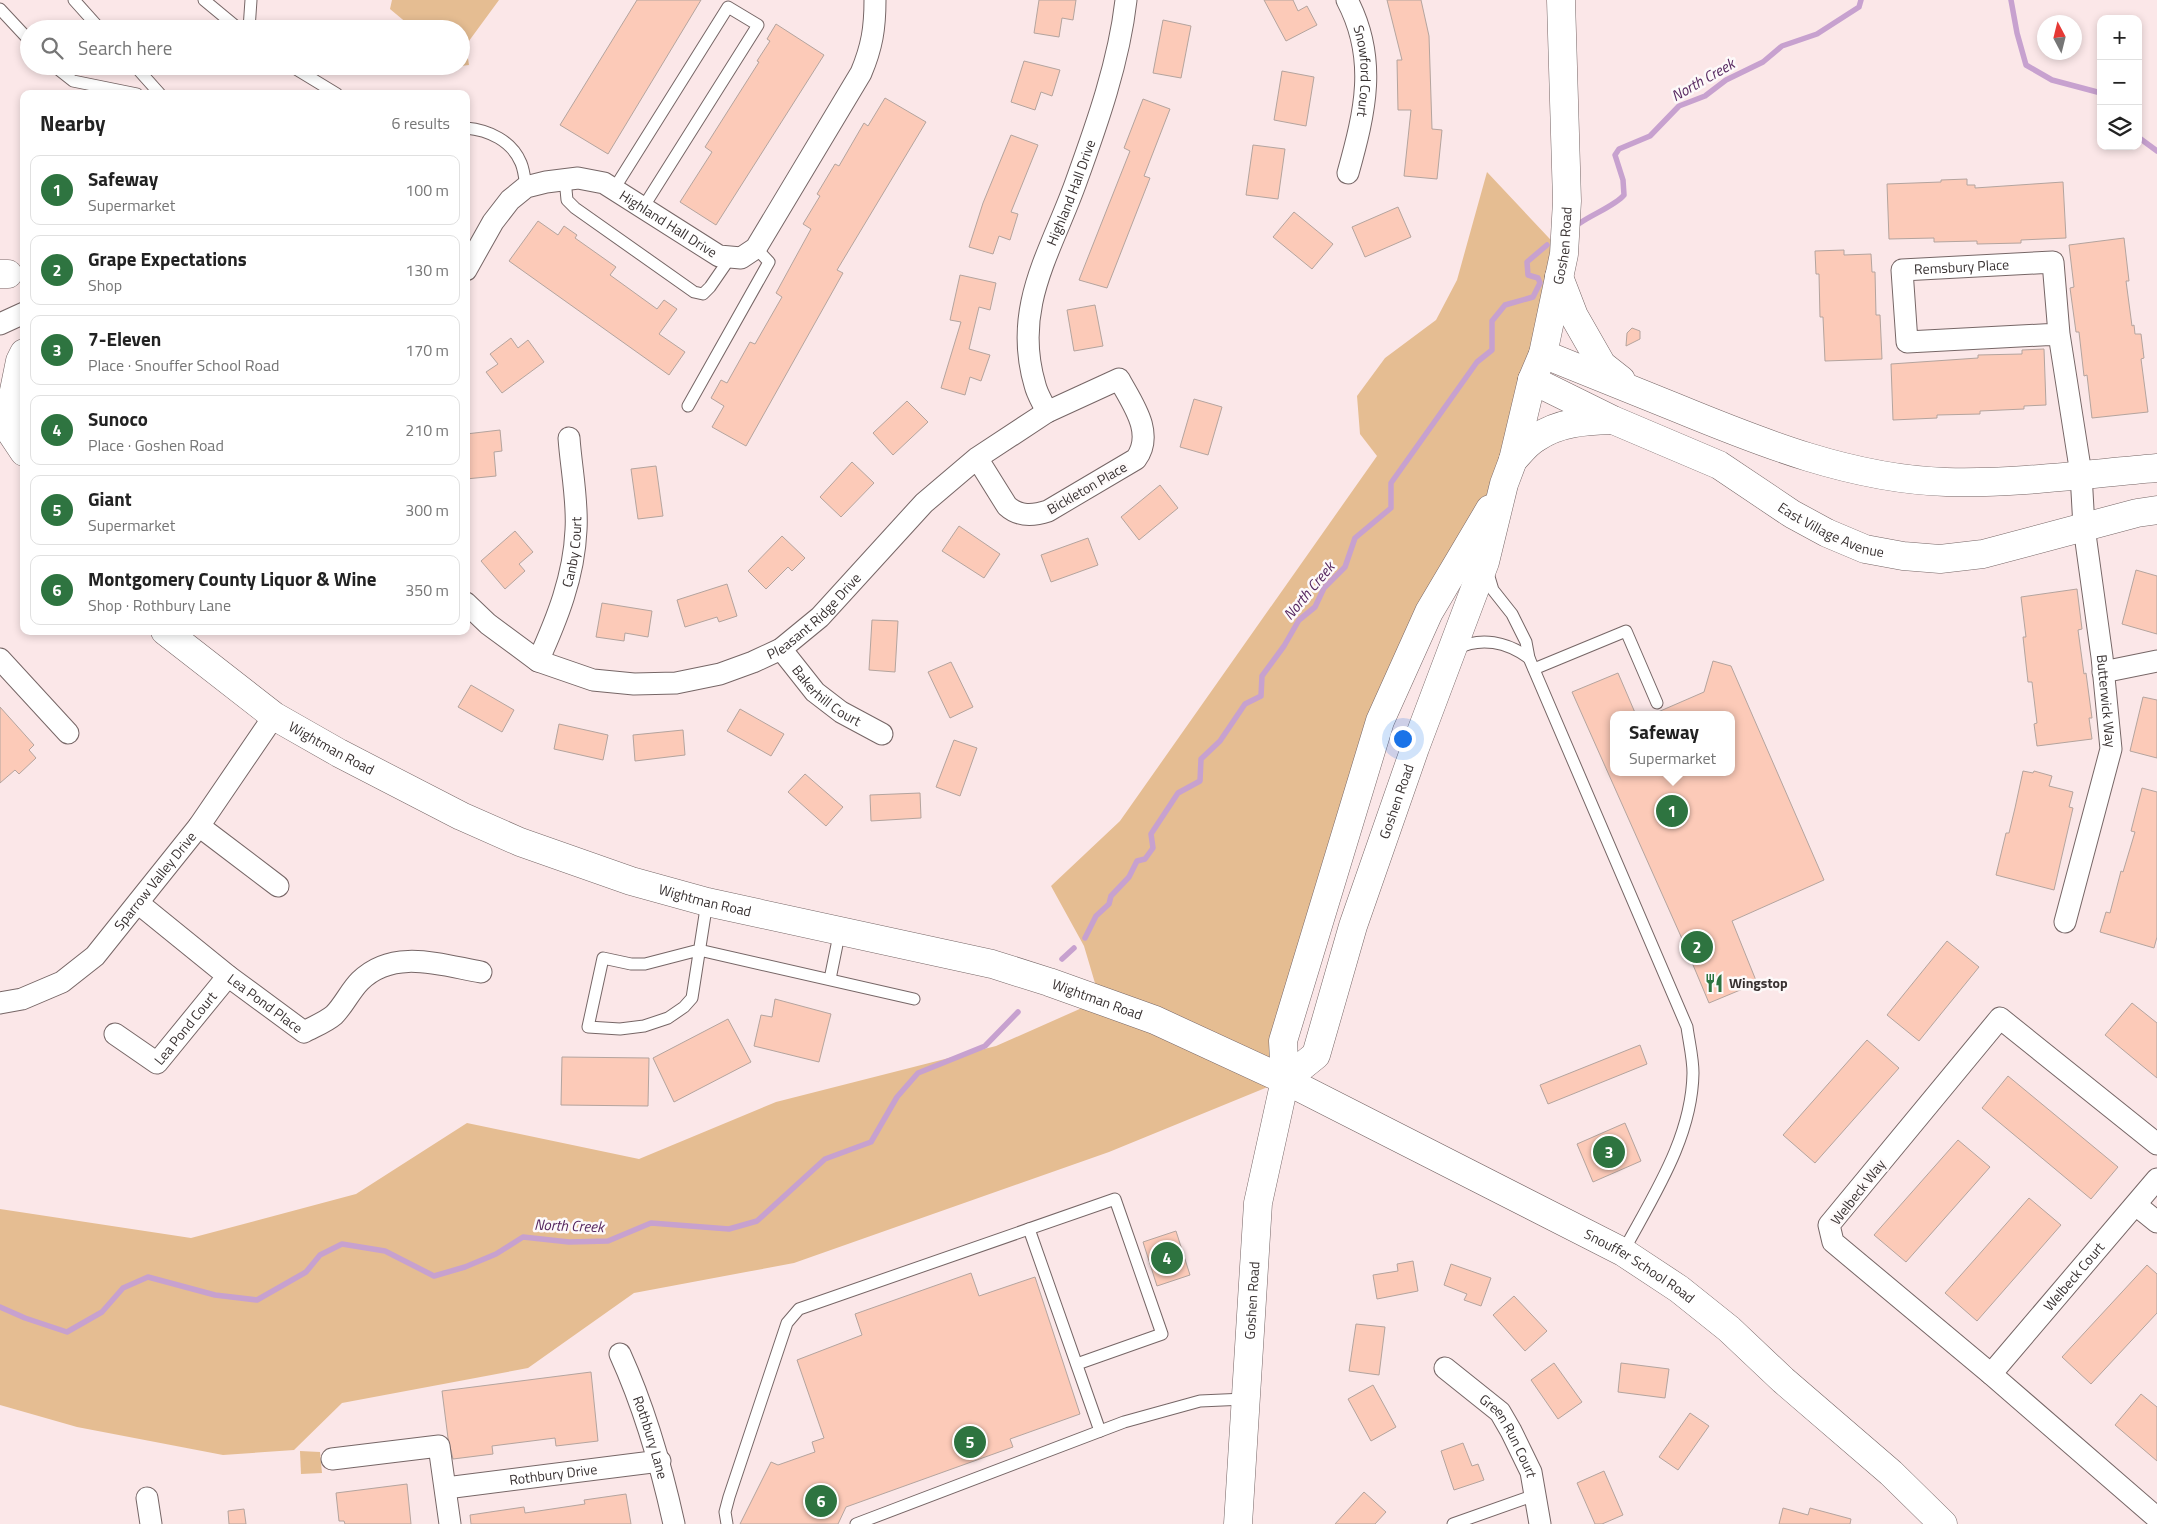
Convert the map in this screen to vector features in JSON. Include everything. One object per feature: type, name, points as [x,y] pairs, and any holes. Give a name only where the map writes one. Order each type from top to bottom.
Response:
[{"type":"street","points":[[756,248],[861,72],[870,49],[875,26],[876,0]]},
{"type":"street","name":"Highland Hall Drive","points":[[1047,412],[1035,386],[1029,359],[1028,326],[1034,286],[1076,183],[1109,81],[1123,22],[1126,0]]},
{"type":"street","name":"Snowford Court","points":[[1347,0],[1357,18],[1364,51],[1367,85],[1362,124],[1348,173]]},
{"type":"street","name":"Goshen Road","points":[[1285,1080],[1316,1055],[1353,926],[1451,651],[1485,562],[1532,380],[1544,354],[1564,254],[1567,201],[1561,0]]},
{"type":"street","name":"Highland Hall Drive","points":[[470,263],[493,222],[510,200],[526,188],[565,179],[591,180],[604,183],[644,206],[719,256],[741,258],[756,248]]},
{"type":"street","name":"Remsbury Place","points":[[2059,334],[1907,342],[1902,270],[2053,262],[2059,334],[2081,474]]},
{"type":"street","points":[[1559,277],[1574,316],[1602,365],[1636,392]]},
{"type":"street","points":[[0,324],[20,315]]},
{"type":"street","points":[[1544,354],[1750,439],[1862,471],[1944,482],[1988,482],[2157,468]]},
{"type":"street","points":[[20,361],[2,421],[20,446]]},
{"type":"street","name":"Pleasant Ridge Drive","points":[[470,607],[488,624],[538,661],[593,680],[634,684],[676,683],[720,674],[753,662],[780,649],[820,618],[924,503],[977,458],[1047,412],[1119,379]]},
{"type":"street","name":"Bickleton Place","points":[[977,458],[1002,498],[1013,511],[1027,515],[1048,511],[1136,459],[1142,452],[1144,441],[1140,419],[1119,379]]},
{"type":"street","name":"East Village Avenue","points":[[1532,380],[1613,420],[1719,465],[1792,514],[1827,533],[1865,548],[1903,556],[1940,559],[1984,554],[2084,527],[2157,510]]},
{"type":"street","points":[[1509,472],[1534,438],[1559,426],[1580,421],[1613,420]]},
{"type":"street","name":"Canby Court","points":[[538,661],[561,610],[573,559],[576,528],[569,438]]},
{"type":"street","name":"Goshen Road","points":[[1238,1524],[1258,1203],[1285,1080],[1283,1042],[1380,721],[1429,612],[1509,472]]},
{"type":"street","name":"Butterwick Way","points":[[2065,922],[2111,749],[2084,527],[2081,474]]},
{"type":"street","name":"Wightman Road","points":[[169,635],[274,716],[339,754],[461,816],[520,842],[631,881],[707,902],[992,964],[1155,1020],[1285,1080]]},
{"type":"street","name":"Bakerhill Court","points":[[780,649],[815,692],[841,712],[882,734]]},
{"type":"street","points":[[0,659],[68,733]]},
{"type":"street","points":[[2103,672],[2157,661]]},
{"type":"street","name":"Sparrow Valley Drive","points":[[0,1002],[22,999],[62,982],[95,956],[199,826],[274,716]]},
{"type":"street","points":[[199,826],[278,886]]},
{"type":"street","name":"Lea Pond Place","points":[[138,903],[228,976],[304,1032],[333,1016],[360,981],[373,971],[396,961],[422,961],[481,972]]},
{"type":"street","name":"Lea Pond Court","points":[[115,1034],[157,1063],[228,976]]},
{"type":"street","name":"Welbeck Way","points":[[2157,1144],[2000,1018],[1829,1225],[1833,1242],[1992,1374],[2157,1518]]},
{"type":"street","name":"Snouffer School Road","points":[[1285,1080],[1623,1252],[1678,1289],[1729,1329],[1783,1380],[1891,1473],[1943,1524]]},
{"type":"street","name":"Welbeck Court","points":[[1992,1374],[2157,1179]]},
{"type":"street","points":[[2136,1205],[2157,1222]]},
{"type":"street","name":"Rothbury Lane","points":[[620,1354],[638,1394],[660,1461],[674,1524]]},
{"type":"street","name":"Green Run Court","points":[[1445,1368],[1500,1412],[1531,1472],[1540,1524]]},
{"type":"street","points":[[332,1459],[439,1446],[450,1524]]},
{"type":"street","name":"Rothbury Drive","points":[[446,1488],[660,1461]]},
{"type":"street","points":[[147,1498],[151,1524]]},
{"type":"lane","points":[[74,0],[92,20]]},
{"type":"lane","points":[[204,0],[228,20]]},
{"type":"lane","points":[[249,20],[251,0]]},
{"type":"lane","points":[[614,189],[728,6],[758,25],[644,206]]},
{"type":"lane","points":[[0,9],[20,30]]},
{"type":"lane","points":[[65,75],[73,81],[117,90]]},
{"type":"lane","points":[[143,75],[156,90]]},
{"type":"lane","points":[[305,75],[330,90]]},
{"type":"lane","points":[[470,128],[482,130],[506,142],[522,164],[526,188]]},
{"type":"lane","points":[[565,179],[567,200],[575,208],[694,292],[703,294],[730,258]]},
{"type":"lane","points":[[688,406],[768,262],[756,248]]},
{"type":"lane","points":[[1485,562],[1493,590],[1512,614],[1526,642],[1529,658],[1687,1027],[1693,1072],[1688,1116],[1671,1161],[1623,1252]]},
{"type":"lane","points":[[1534,669],[1626,631],[1657,703]]},
{"type":"lane","points":[[1451,651],[1469,642],[1487,641],[1515,648],[1529,658]]},
{"type":"lane","points":[[707,902],[699,950],[692,998],[684,1007],[668,1018],[644,1026],[620,1030],[588,1027],[603,958],[631,964],[645,964],[699,950],[914,999]]},
{"type":"lane","points":[[830,979],[840,930]]},
{"type":"lane","points":[[727,1524],[725,1512],[732,1488],[787,1323],[799,1309],[1114,1199],[1162,1334],[1077,1364]]},
{"type":"lane","points":[[1029,1228],[1100,1431]]},
{"type":"lane","points":[[856,1524],[1124,1422],[1200,1401],[1245,1399]]},
{"type":"lane","points":[[1453,1524],[1535,1495]]},
{"type":"shaded area","points":[[392,0],[499,0],[470,40],[470,20],[403,20],[390,9]]},
{"type":"shaded area","points":[[1487,172],[1564,254],[1513,460],[1380,721],[1285,1080],[1109,1152],[794,1263],[634,1293],[528,1368],[342,1403],[294,1450],[223,1455],[77,1427],[0,1405],[0,1209],[191,1238],[356,1194],[467,1123],[639,1159],[776,1102],[996,1046],[1100,1000],[1084,946],[1051,886],[1120,821],[1377,456],[1360,434],[1357,396],[1385,358],[1436,320],[1457,280]]},
{"type":"shaded area","points":[[300,1451],[320,1452],[322,1473],[301,1474]]},
{"type":"building","points":[[637,0],[701,0],[608,154],[560,125]]},
{"type":"building","points":[[1039,0],[1076,0],[1073,20],[1062,18],[1059,37],[1034,33]]},
{"type":"building","points":[[1264,0],[1293,0],[1298,11],[1307,6],[1317,25],[1286,41]]},
{"type":"building","points":[[1387,0],[1421,0],[1429,36],[1432,129],[1442,130],[1437,179],[1404,176],[1411,110],[1398,110],[1397,60],[1402,60]]},
{"type":"building","points":[[1163,20],[1191,26],[1181,78],[1153,73]]},
{"type":"building","points":[[776,24],[824,55],[716,225],[680,202],[712,152],[705,147],[759,62],[757,61],[770,41],[767,39]]},
{"type":"building","points":[[1024,61],[1060,70],[1052,96],[1041,92],[1035,110],[1011,102]]},
{"type":"building","points":[[1282,71],[1314,77],[1306,126],[1274,120]]},
{"type":"building","points":[[885,98],[926,122],[837,270],[843,273],[746,446],[712,427],[724,406],[711,398],[721,380],[727,383],[750,342],[755,344],[782,297],[776,293],[811,229],[803,224],[820,196],[817,194],[835,164],[839,166],[864,123],[868,126]]},
{"type":"building","points":[[1143,99],[1170,109],[1144,176],[1150,178],[1107,288],[1079,280],[1130,151],[1124,148]]},
{"type":"building","points":[[1011,135],[1038,145],[1011,212],[1018,214],[1010,240],[999,236],[993,254],[969,247],[983,203]]},
{"type":"building","points":[[1253,145],[1285,149],[1278,199],[1246,195]]},
{"type":"building","points":[[1967,179],[1967,185],[1975,185],[1975,188],[2063,182],[2066,238],[2021,240],[2021,243],[1977,244],[1977,241],[1934,242],[1934,238],[1889,239],[1887,184]]},
{"type":"building","points":[[1398,207],[1411,237],[1365,257],[1352,227]]},
{"type":"building","points":[[1294,212],[1333,244],[1312,269],[1273,237]]},
{"type":"building","points":[[538,221],[558,235],[564,226],[577,235],[575,238],[616,267],[610,275],[657,309],[664,300],[677,309],[659,334],[685,352],[669,375],[509,261]]},
{"type":"building","points":[[2124,238],[2129,281],[2126,281],[2132,326],[2134,325],[2135,334],[2141,334],[2144,358],[2141,359],[2148,412],[2092,418],[2087,375],[2084,376],[2079,332],[2076,332],[2070,288],[2074,287],[2069,245]]},
{"type":"building","points":[[1844,250],[1844,255],[1871,254],[1872,272],[1875,272],[1876,315],[1880,315],[1882,359],[1825,361],[1823,317],[1820,317],[1819,274],[1816,274],[1815,251]]},
{"type":"building","points":[[960,275],[996,283],[990,310],[979,307],[969,349],[990,355],[981,381],[970,377],[965,395],[941,388],[961,322],[950,320]]},
{"type":"building","points":[[1095,305],[1103,346],[1074,351],[1067,310]]},
{"type":"building","points":[[1632,328],[1640,331],[1640,339],[1626,346],[1627,333]]},
{"type":"building","points":[[511,338],[518,348],[528,340],[544,362],[502,393],[486,372],[498,364],[490,354]]},
{"type":"building","points":[[2044,349],[2046,405],[2024,406],[2024,409],[1980,411],[1980,414],[1937,415],[1937,418],[1893,420],[1891,364],[1978,358],[1978,355],[2022,354],[2022,350]]},
{"type":"building","points":[[1194,399],[1222,407],[1208,455],[1180,447]]},
{"type":"building","points":[[907,401],[928,422],[893,455],[873,433]]},
{"type":"building","points":[[500,430],[502,451],[494,452],[496,476],[470,479],[470,434]]},
{"type":"building","points":[[852,462],[874,483],[841,517],[820,497]]},
{"type":"building","points":[[656,466],[663,516],[638,519],[631,469]]},
{"type":"building","points":[[1160,485],[1178,508],[1139,540],[1121,517]]},
{"type":"building","points":[[959,526],[1000,554],[984,578],[942,551]]},
{"type":"building","points":[[515,531],[533,552],[519,564],[525,571],[505,589],[481,561]]},
{"type":"building","points":[[782,536],[805,558],[792,571],[788,567],[766,589],[748,571]]},
{"type":"building","points":[[1088,538],[1098,565],[1051,582],[1041,555]]},
{"type":"building","points":[[2136,570],[2157,576],[2157,634],[2122,624]]},
{"type":"building","points":[[727,584],[737,616],[719,622],[717,617],[685,627],[677,600]]},
{"type":"building","points":[[2077,589],[2082,629],[2078,630],[2092,718],[2089,718],[2092,739],[2037,746],[2034,724],[2037,723],[2032,682],[2028,682],[2023,637],[2026,637],[2021,597]]},
{"type":"building","points":[[602,603],[652,611],[648,637],[625,633],[624,641],[596,637]]},
{"type":"building","points":[[872,620],[898,621],[895,672],[869,670]]},
{"type":"building","points":[[1713,661],[1731,666],[1824,880],[1732,921],[1757,983],[1709,1003],[1572,692],[1618,673],[1634,711],[1610,711],[1610,776],[1735,776],[1735,711],[1660,711],[1704,692]]},
{"type":"building","points":[[951,662],[973,707],[950,718],[928,672]]},
{"type":"building","points":[[471,685],[514,710],[502,732],[458,707]]},
{"type":"building","points":[[2143,697],[2157,700],[2157,758],[2130,751]]},
{"type":"building","points":[[0,707],[34,745],[29,750],[36,758],[19,774],[15,770],[0,783]]},
{"type":"building","points":[[740,709],[784,734],[771,756],[727,731]]},
{"type":"building","points":[[559,724],[608,735],[603,760],[554,749]]},
{"type":"building","points":[[683,730],[685,755],[635,761],[633,735]]},
{"type":"building","points":[[954,740],[977,748],[960,796],[936,787]]},
{"type":"building","points":[[2023,771],[2033,773],[2034,771],[2052,776],[2049,786],[2073,792],[2069,807],[2073,808],[2054,890],[1996,875],[2006,833],[2009,833]]},
{"type":"building","points":[[805,774],[843,807],[826,826],[788,792]]},
{"type":"building","points":[[2142,788],[2157,792],[2157,937],[2154,948],[2100,932],[2106,912],[2110,913],[2121,871],[2123,872],[2135,832],[2131,831]]},
{"type":"building","points":[[920,793],[921,818],[871,821],[870,795]]},
{"type":"building","points":[[1947,941],[1979,967],[1919,1041],[1887,1015]]},
{"type":"building","points":[[775,999],[831,1014],[819,1062],[754,1046],[761,1015],[772,1017]]},
{"type":"building","points":[[2132,1003],[2157,1023],[2157,1078],[2105,1035]]},
{"type":"building","points":[[728,1019],[751,1062],[674,1102],[653,1058]]},
{"type":"building","points":[[1867,1040],[1899,1068],[1815,1163],[1783,1135]]},
{"type":"building","points":[[1640,1045],[1647,1064],[1548,1104],[1540,1085]]},
{"type":"building","points":[[562,1057],[649,1058],[648,1106],[561,1105]]},
{"type":"building","points":[[2008,1076],[2118,1167],[2091,1199],[1982,1108]]},
{"type":"building","points":[[1625,1123],[1641,1161],[1593,1182],[1577,1144]]},
{"type":"building","points":[[1958,1140],[1990,1167],[1906,1262],[1874,1235]]},
{"type":"building","points":[[2029,1198],[2061,1225],[1977,1321],[1945,1293]]},
{"type":"building","points":[[1176,1231],[1190,1275],[1157,1286],[1143,1242]]},
{"type":"building","points":[[1413,1261],[1418,1291],[1377,1299],[1373,1275],[1398,1271],[1397,1264]]},
{"type":"building","points":[[1451,1264],[1491,1278],[1481,1306],[1464,1300],[1467,1294],[1444,1285]]},
{"type":"building","points":[[2147,1265],[2157,1274],[2157,1313],[2091,1384],[2062,1357]]},
{"type":"building","points":[[971,1273],[979,1296],[1035,1277],[1080,1414],[1010,1439],[1013,1447],[846,1507],[838,1524],[740,1524],[771,1462],[778,1465],[815,1452],[812,1442],[824,1438],[797,1360],[862,1335],[855,1314]]},
{"type":"building","points":[[1514,1296],[1547,1331],[1525,1351],[1493,1315]]},
{"type":"building","points":[[1356,1324],[1385,1327],[1379,1375],[1349,1371]]},
{"type":"building","points":[[1554,1363],[1582,1402],[1558,1419],[1531,1380]]},
{"type":"building","points":[[1621,1363],[1669,1369],[1665,1398],[1618,1392]]},
{"type":"building","points":[[591,1372],[598,1441],[556,1446],[555,1438],[492,1446],[493,1454],[453,1459],[448,1438],[442,1391]]},
{"type":"building","points":[[1373,1385],[1396,1427],[1371,1441],[1348,1399]]},
{"type":"building","points":[[2141,1394],[2157,1407],[2157,1461],[2115,1425]]},
{"type":"building","points":[[1690,1413],[1709,1426],[1678,1470],[1659,1457]]},
{"type":"building","points":[[1463,1443],[1472,1466],[1478,1464],[1484,1480],[1454,1490],[1441,1451]]},
{"type":"building","points":[[1604,1471],[1623,1515],[1602,1524],[1595,1524],[1577,1483]]},
{"type":"building","points":[[407,1484],[411,1524],[345,1524],[344,1521],[339,1521],[336,1493]]},
{"type":"building","points":[[1364,1492],[1386,1512],[1375,1524],[1335,1524]]},
{"type":"building","points":[[626,1494],[631,1524],[471,1524],[470,1515],[524,1507],[525,1513],[585,1504],[584,1500]]},
{"type":"building","points":[[1783,1508],[1808,1515],[1810,1508],[1851,1519],[1850,1524],[1779,1524]]},
{"type":"building","points":[[244,1509],[246,1524],[229,1524],[228,1511]]},
{"type":"waterway","name":"North Creek","points":[[1580,223],[1616,202],[1624,195],[1623,180],[1615,155],[1619,149],[1650,136],[1679,106],[1705,96],[1726,80],[1763,62],[1782,46],[1817,34],[1859,7],[1861,0]]},
{"type":"waterway","points":[[2011,0],[2017,33],[2026,65],[2052,80],[2097,92]]},
{"type":"waterway","points":[[2142,140],[2157,151]]},
{"type":"waterway","name":"North Creek","points":[[1085,938],[1096,916],[1109,904],[1111,896],[1129,877],[1137,861],[1145,859],[1153,848],[1151,834],[1178,793],[1200,781],[1201,759],[1220,741],[1245,704],[1261,696],[1262,676],[1284,646],[1299,620],[1315,607],[1324,588],[1345,567],[1355,538],[1391,508],[1391,483],[1477,362],[1492,350],[1492,321],[1505,305],[1533,297],[1540,283],[1538,278],[1528,275],[1527,262],[1547,245]]},
{"type":"waterway","name":"North Creek","points":[[1062,959],[1074,948]]},
{"type":"waterway","name":"North Creek","points":[[0,1307],[25,1318],[67,1332],[102,1312],[123,1288],[148,1277],[215,1295],[257,1300],[306,1272],[320,1255],[342,1244],[385,1251],[434,1276],[465,1267],[496,1254],[523,1237],[569,1242],[608,1241],[651,1223],[729,1229],[757,1221],[825,1159],[871,1142],[897,1097],[918,1073],[985,1046],[1018,1012]]},
{"type":"place","name":"Safeway","points":[[1672,811]]},
{"type":"place","name":"Grape Expectations","points":[[1697,947]]},
{"type":"place","name":"Wingstop","points":[[1714,983]]},
{"type":"place","name":"7-Eleven","points":[[1609,1152]]},
{"type":"place","name":"Sunoco","points":[[1167,1258]]},
{"type":"place","name":"Giant","points":[[970,1442]]},
{"type":"place","name":"Montgomery County Liquor & Wine","points":[[821,1501]]}]
